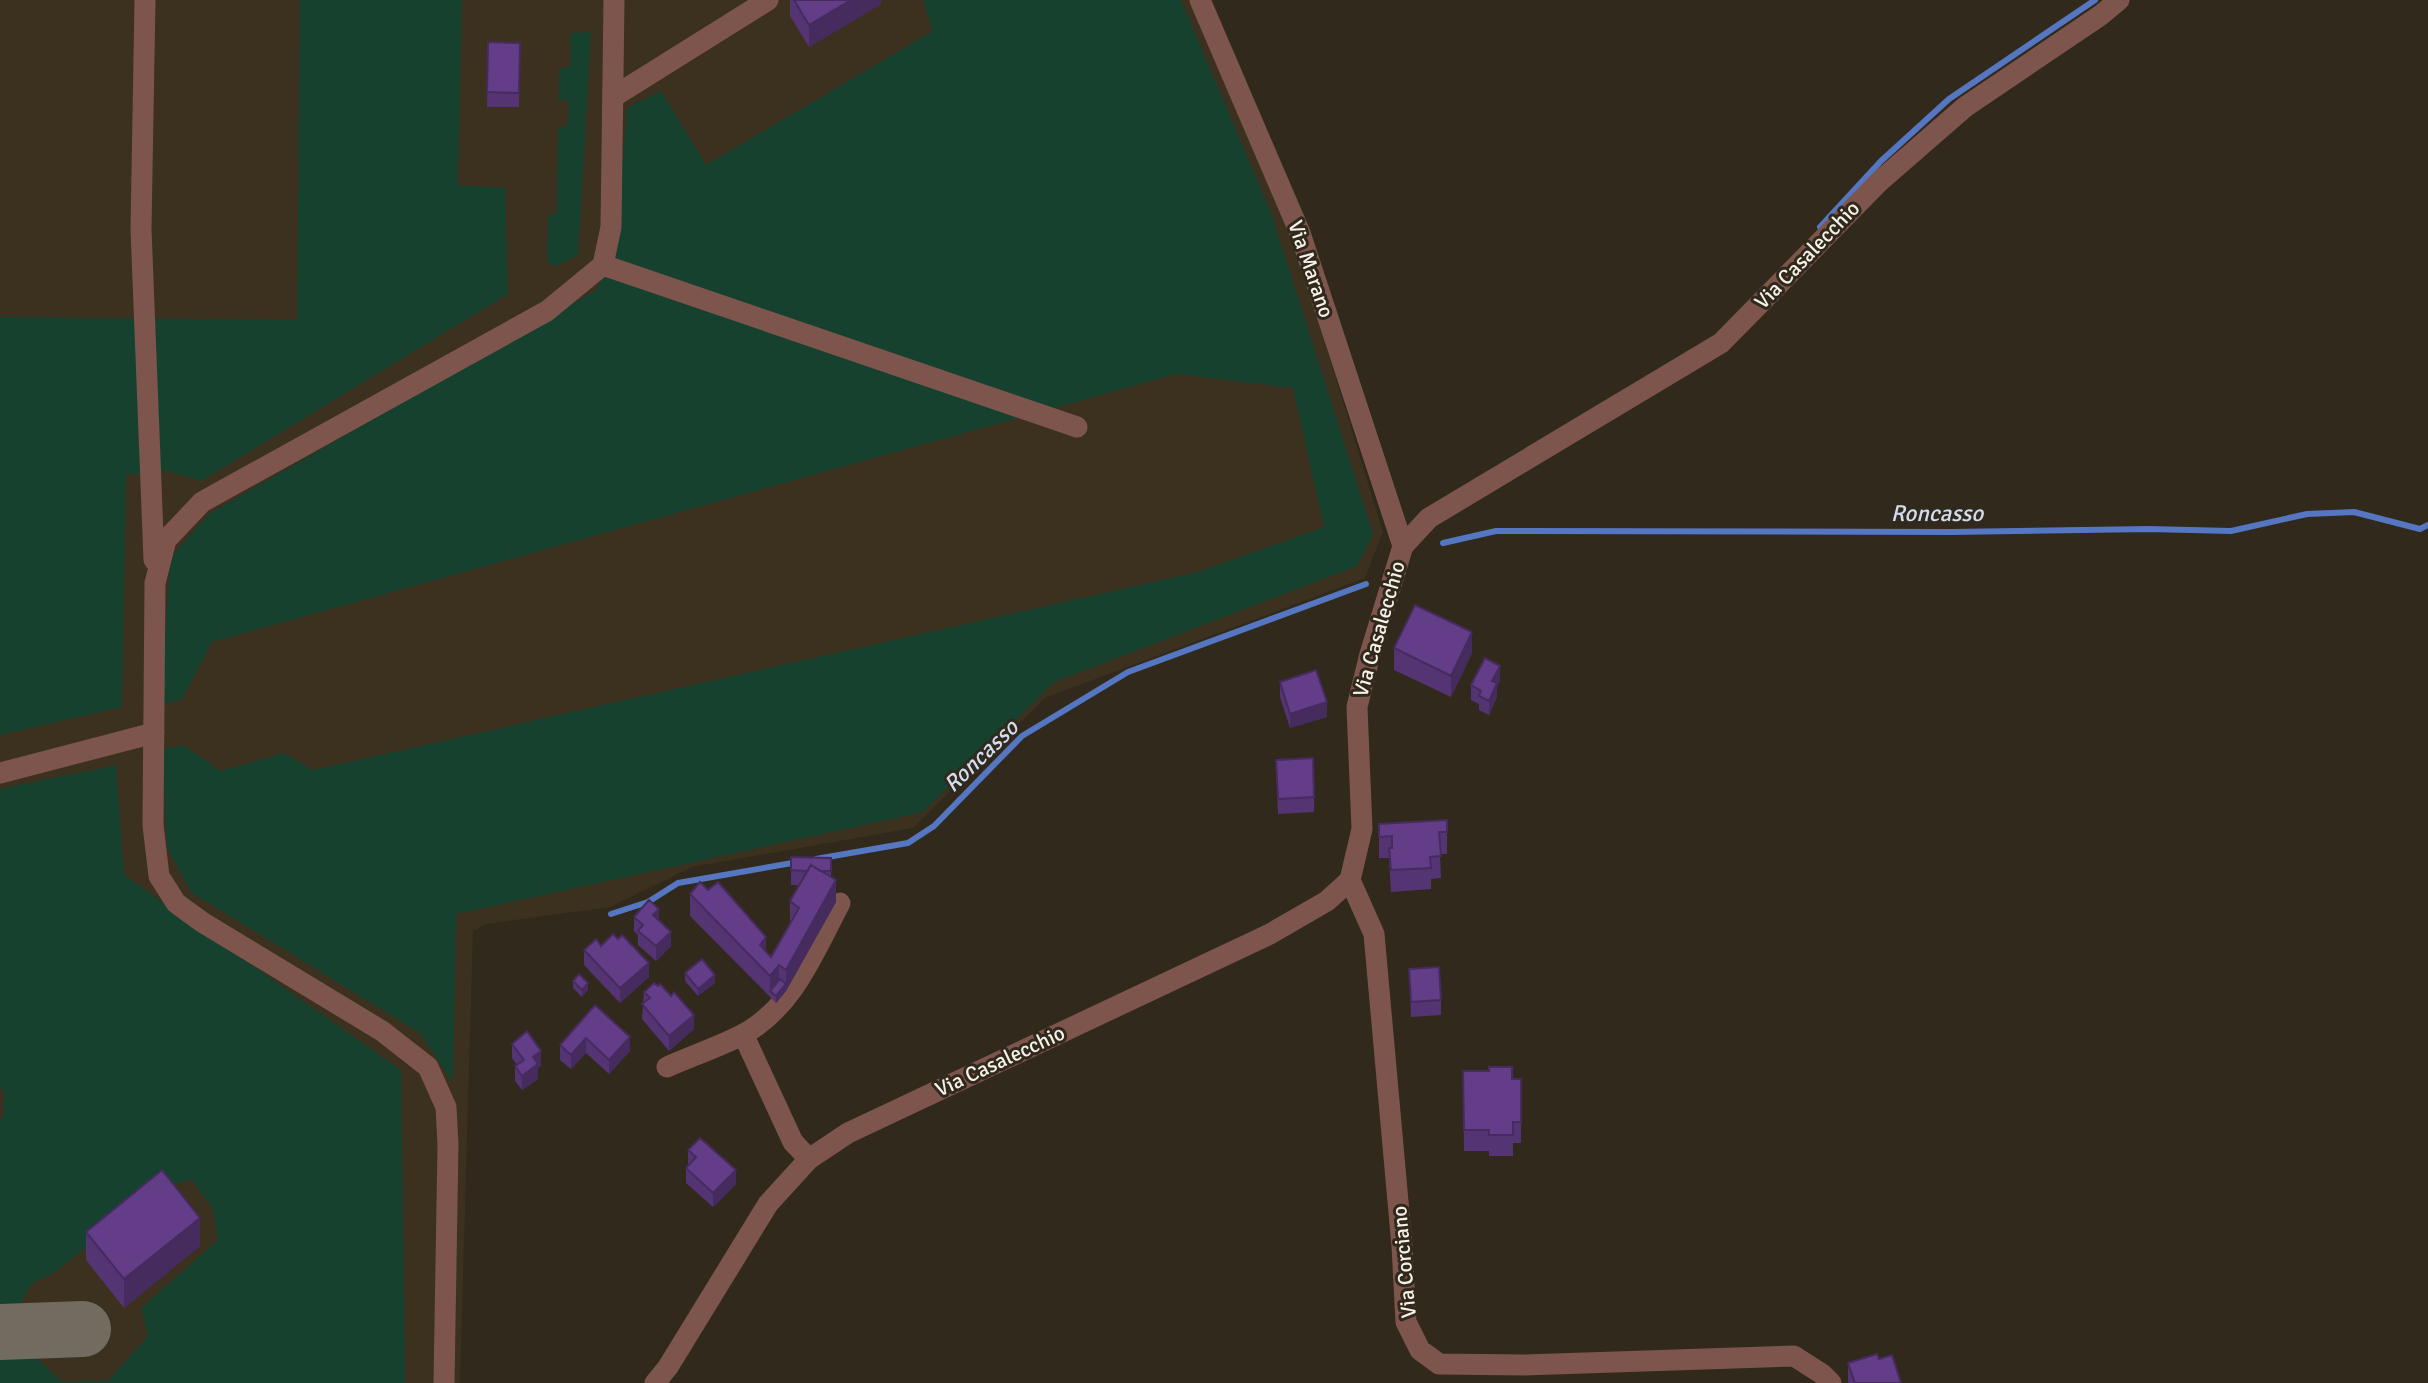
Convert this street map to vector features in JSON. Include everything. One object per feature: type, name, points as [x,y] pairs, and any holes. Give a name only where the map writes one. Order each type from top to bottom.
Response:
[{"type":"street","points":[[145,0],[141,229],[155,583],[153,825],[159,876],[176,903],[202,922],[382,1031],[428,1067],[446,1107],[448,1144],[444,1383]]},
{"type":"street","points":[[155,583],[166,540],[202,502],[547,311],[603,265],[611,227],[614,0]]},
{"type":"street","points":[[613,97],[768,0]]},
{"type":"street","name":"Via Marano","points":[[1200,0],[1300,233],[1403,546]]},
{"type":"street","name":"Via Casalecchio","points":[[655,1383],[668,1367],[768,1204],[809,1159],[848,1133],[1270,934],[1327,901],[1350,880],[1362,829],[1357,707],[1403,546],[1429,519],[1720,343],[1880,181],[1965,107],[2119,0]]},
{"type":"street","points":[[603,265],[1077,427]]},
{"type":"street","points":[[0,773],[153,733]]},
{"type":"street","name":"Via Corciano","points":[[1350,880],[1374,934],[1402,1246],[1406,1322],[1420,1350],[1439,1364],[1512,1365],[1794,1356],[1822,1374],[1830,1383]]},
{"type":"street","points":[[667,1067],[743,1034],[769,1016],[799,981],[839,903]]},
{"type":"street","points":[[743,1034],[793,1142],[809,1159]]},
{"type":"shaded area","points":[[0,0],[1190,0],[1295,245],[1383,532],[1365,578],[1045,698],[913,828],[692,867],[610,907],[487,924],[473,931],[460,1383],[0,1383]]},
{"type":"green space","points":[[300,0],[462,0],[458,185],[505,188],[508,294],[201,481],[167,471],[126,475],[122,707],[0,735],[0,317],[297,320]]},
{"type":"green space","points":[[923,0],[1181,0],[1271,213],[1373,534],[1357,566],[1054,682],[923,812],[456,914],[453,1083],[420,1033],[191,892],[167,848],[162,749],[184,745],[220,771],[284,753],[313,770],[1198,572],[1324,527],[1293,388],[1176,374],[212,642],[182,699],[161,705],[170,558],[209,514],[596,290],[616,246],[627,108],[661,91],[706,165],[933,31]]},
{"type":"green space","points":[[591,32],[578,255],[554,267],[547,261],[548,216],[557,213],[558,128],[568,124],[569,100],[559,101],[559,68],[570,67],[571,33]]},
{"type":"green space","points":[[116,765],[124,875],[401,1070],[405,1383],[0,1383],[0,1353],[30,1352],[62,1382],[108,1381],[148,1336],[141,1308],[218,1240],[213,1209],[191,1179],[160,1189],[56,1271],[30,1285],[18,1309],[0,1310],[0,1119],[3,1117],[4,1090],[0,1089],[0,789]]},
{"type":"building","points":[[794,0],[851,0],[809,25]]},
{"type":"building","points":[[488,42],[520,43],[519,93],[487,92]]},
{"type":"building","points":[[1415,605],[1472,632],[1451,676],[1394,648]]},
{"type":"building","points":[[1485,658],[1500,666],[1492,681],[1497,683],[1489,701],[1479,696],[1481,691],[1471,685]]},
{"type":"building","points":[[1316,670],[1327,702],[1290,714],[1280,682]]},
{"type":"building","points":[[1313,758],[1314,797],[1278,799],[1276,760]]},
{"type":"building","points":[[1447,820],[1447,832],[1439,832],[1441,856],[1430,857],[1431,868],[1391,870],[1389,848],[1392,848],[1392,836],[1379,837],[1379,824]]},
{"type":"building","points":[[791,857],[831,858],[831,871],[820,871],[811,865],[807,871],[791,870]]},
{"type":"building","points":[[811,865],[836,880],[786,970],[779,965],[770,976],[690,894],[700,882],[708,890],[718,882],[766,937],[760,945],[771,957],[799,908],[790,901]]},
{"type":"building","points":[[649,900],[659,909],[653,915],[671,932],[656,946],[638,931],[643,925],[634,917]]},
{"type":"building","points":[[613,934],[618,939],[622,935],[649,963],[620,988],[584,950],[596,939],[601,946]]},
{"type":"building","points":[[702,959],[715,975],[698,989],[685,973]]},
{"type":"building","points":[[1439,967],[1441,1000],[1411,1002],[1409,969]]},
{"type":"building","points":[[579,974],[588,983],[582,990],[573,981]]},
{"type":"building","points":[[780,979],[786,984],[776,996],[770,991]]},
{"type":"building","points":[[654,983],[658,986],[660,984],[671,996],[674,992],[694,1015],[669,1036],[642,1004],[650,998],[644,992]]},
{"type":"building","points":[[595,1005],[630,1037],[609,1060],[586,1038],[571,1055],[560,1045]]},
{"type":"building","points":[[527,1031],[541,1051],[533,1057],[538,1064],[522,1076],[515,1066],[524,1060],[512,1044]]},
{"type":"building","points":[[1489,1067],[1512,1067],[1512,1079],[1521,1079],[1521,1122],[1513,1122],[1513,1135],[1489,1135],[1489,1130],[1464,1130],[1463,1071],[1489,1071]]},
{"type":"building","points":[[700,1138],[736,1170],[713,1193],[686,1168],[696,1157],[688,1150]]},
{"type":"building","points":[[162,1170],[200,1218],[124,1279],[86,1232]]},
{"type":"building","points":[[1877,1354],[1879,1359],[1892,1355],[1901,1383],[1855,1383],[1848,1363]]},
{"type":"waterway","name":"Roncasso","points":[[1820,227],[1881,161],[1949,99],[2095,0]]},
{"type":"waterway","name":"Roncasso","points":[[1443,543],[1496,531],[2231,531],[2307,514],[2354,512],[2420,529],[2428,525]]},
{"type":"waterway","name":"Roncasso","points":[[816,859],[908,843],[934,826],[1022,736],[1128,672],[1366,584]]},
{"type":"waterway","name":"Roncasso","points":[[611,914],[648,902],[678,883],[798,862]]},
{"type":"taxiway","points":[[0,1332],[83,1329]]}]
